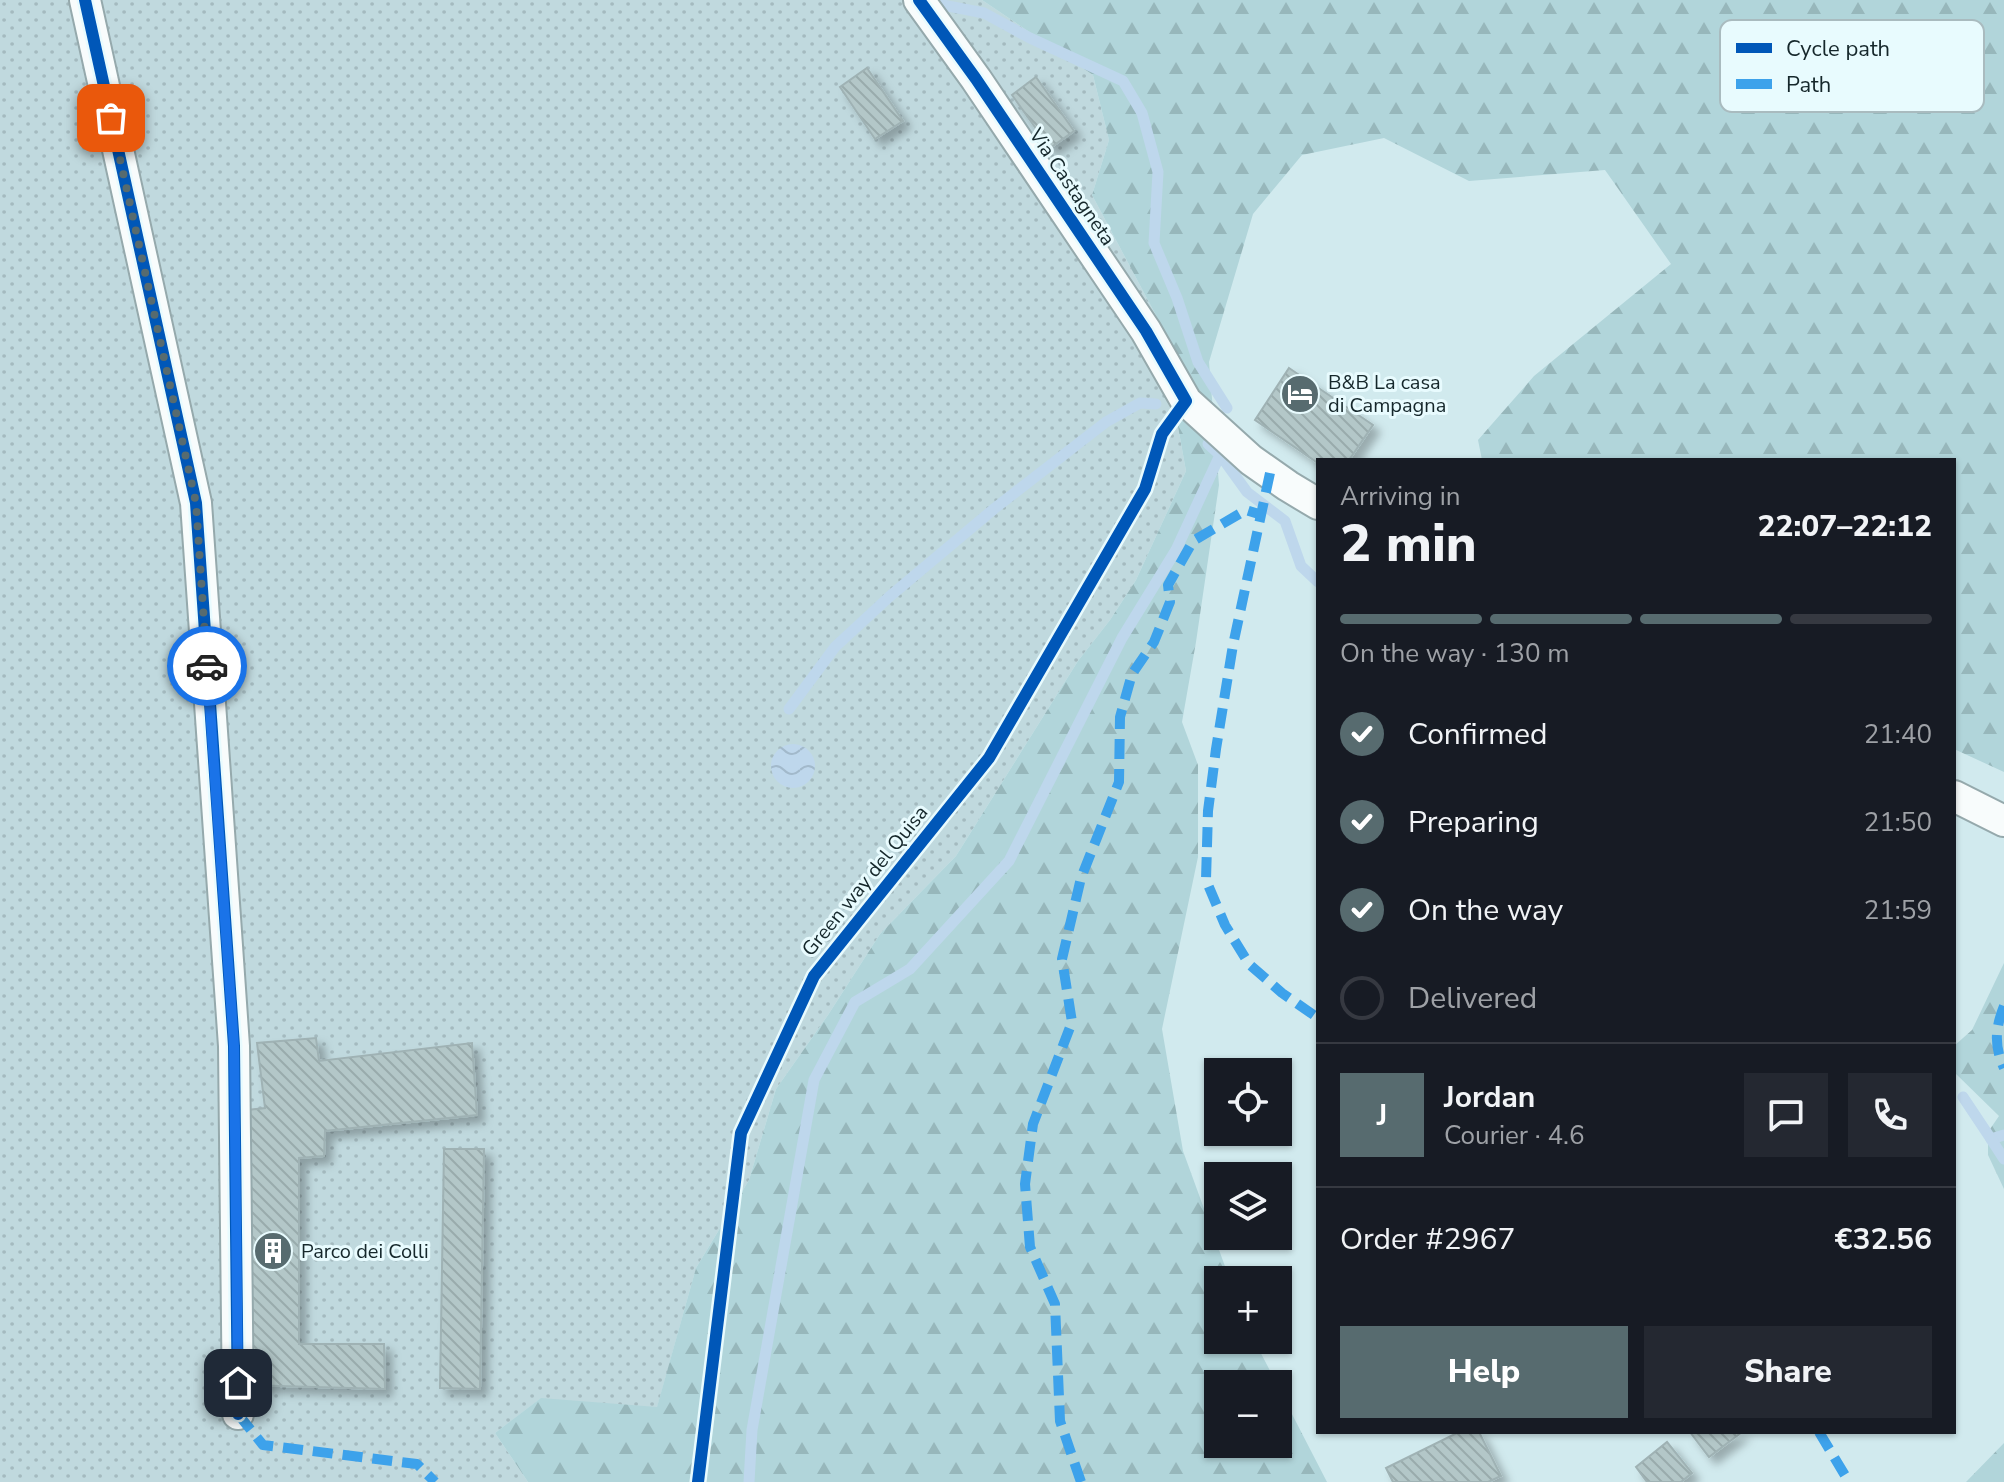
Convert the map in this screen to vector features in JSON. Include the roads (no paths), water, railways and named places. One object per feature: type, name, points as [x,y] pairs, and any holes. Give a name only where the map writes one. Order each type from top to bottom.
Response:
[{"type":"street","points":[[85,0],[196,503],[234,1046],[238,1414]]},
{"type":"street","name":"Via Castagneta","points":[[919,0],[1146,331],[1186,401],[1251,460],[1316,503]]},
{"type":"street","points":[[1956,797],[2004,821]]},
{"type":"water","points":[[793,744],[809,750],[815,766],[809,782],[793,788],[777,782],[771,766],[777,750]]},
{"type":"waterway","points":[[943,5],[984,13],[1123,81],[1142,113],[1158,172],[1154,243],[1177,298],[1198,362],[1227,408]]},
{"type":"waterway","points":[[789,709],[835,647],[995,508],[1106,422],[1140,403],[1156,404]]},
{"type":"waterway","points":[[749,1482],[752,1430],[814,1080],[855,1002],[910,969],[1009,861],[1122,638],[1176,550],[1220,455],[1208,444]]},
{"type":"waterway","points":[[1221,456],[1247,492],[1285,521],[1301,566],[1316,580]]},
{"type":"waterway","points":[[1963,1097],[1991,1139],[2004,1135]]},
{"type":"waterway","points":[[1991,1139],[2004,1159]]},
{"type":"place","name":"B&B La casa di Campagna","points":[[1300,394]]},
{"type":"place","name":"Parco dei Colli","points":[[273,1251]]}]
